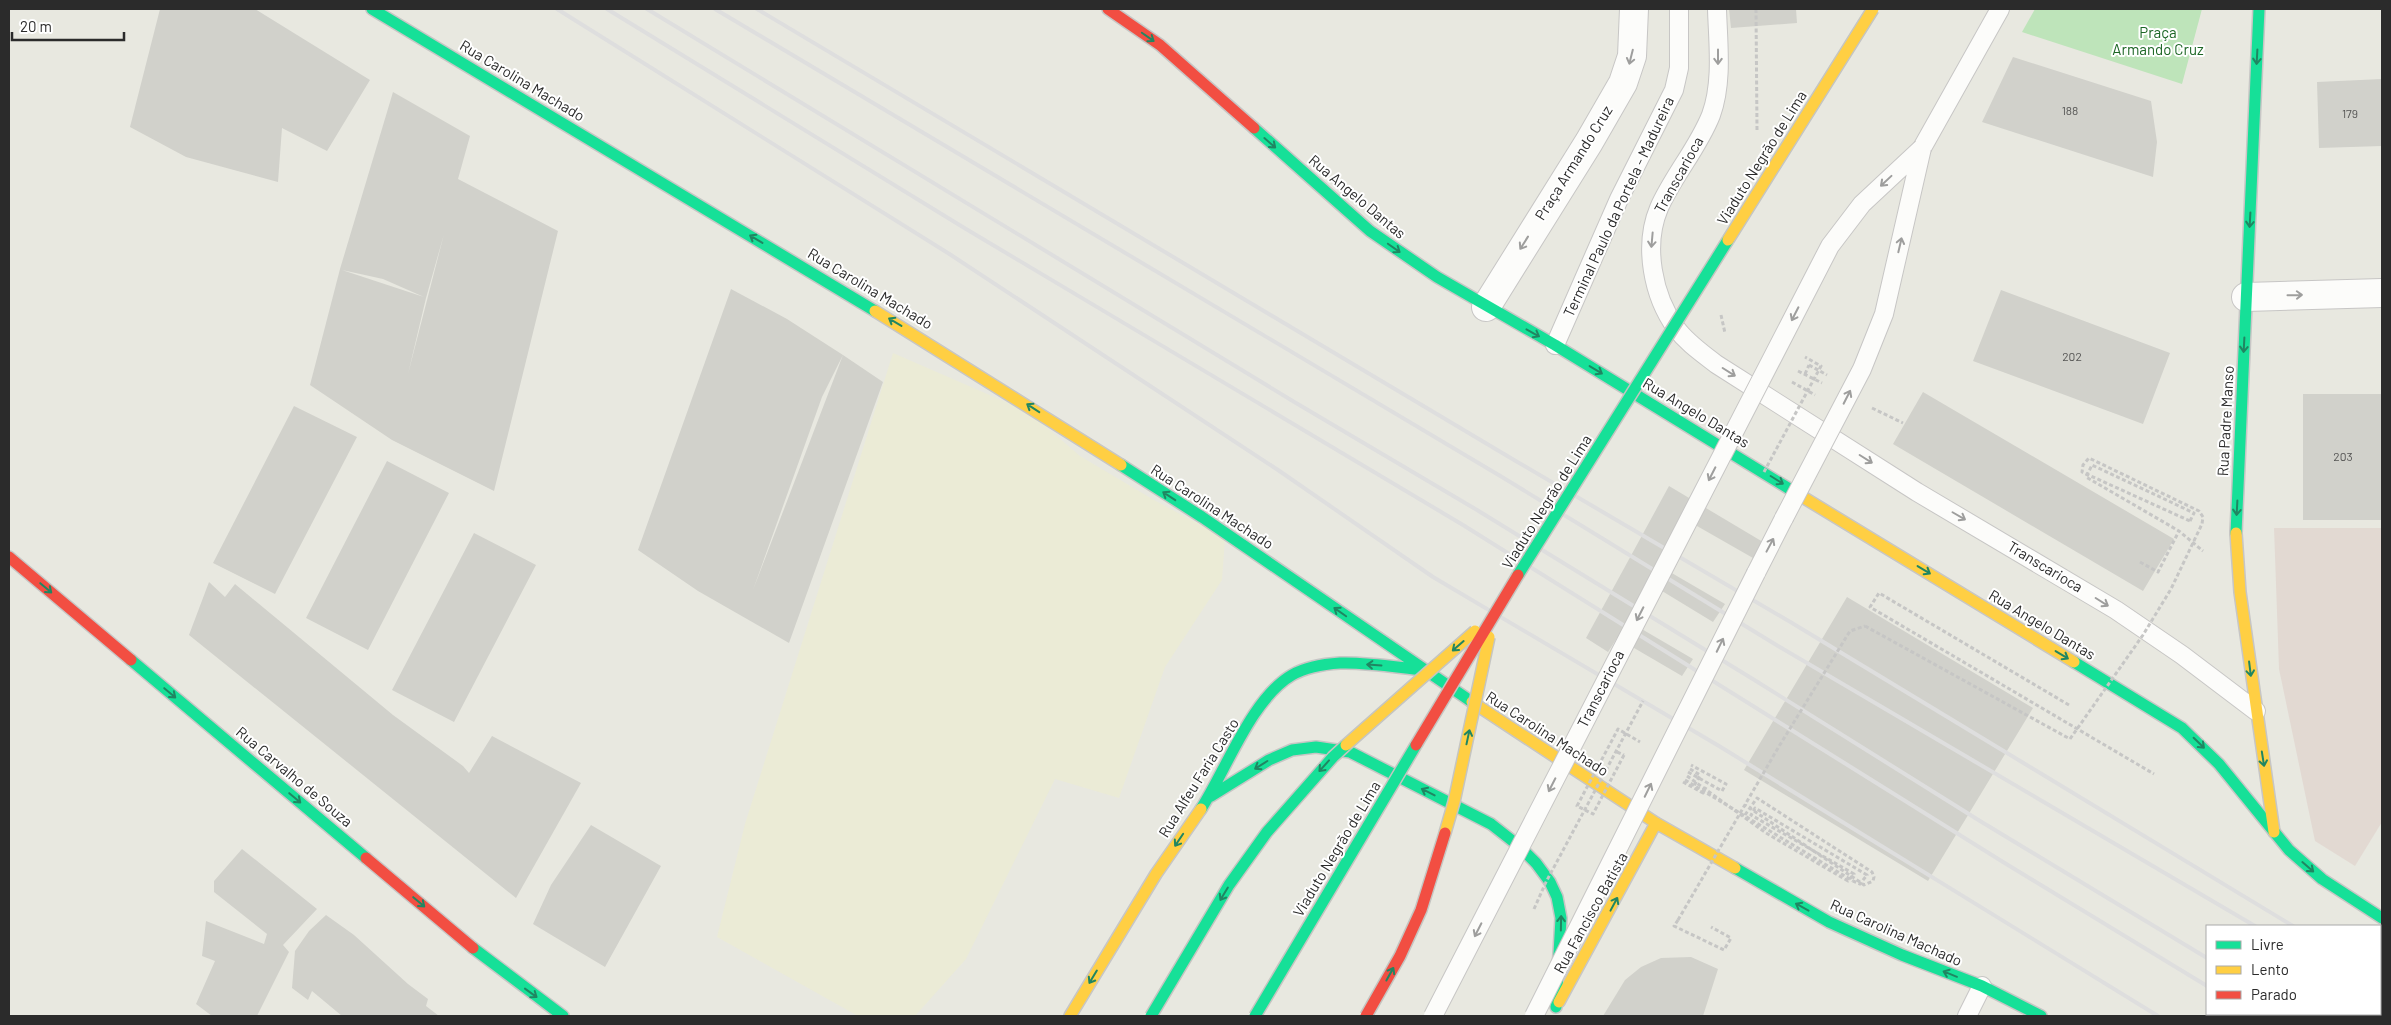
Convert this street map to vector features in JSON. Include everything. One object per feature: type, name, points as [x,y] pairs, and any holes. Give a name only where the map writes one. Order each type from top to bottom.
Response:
[{"type":"main road","name":"Rua Carolina Machado","points":[[372,9],[941,350],[1224,531],[1423,670],[1656,823],[1829,922],[1902,955],[1982,986],[2041,1016]]},
{"type":"main road","name":"Rua Angelo Dantas","points":[[1108,9],[1160,45],[1370,231],[1437,277],[1486,307],[1555,345],[2182,728],[2219,764],[2290,850],[2322,879],[2382,918]]},
{"type":"main road","name":"Viaduto Negrão de Lima","points":[[1255,1016],[1494,614],[1873,9]]},
{"type":"main road","name":"Rua Padre Manso","points":[[2260,9],[2236,530],[2240,592],[2274,832]]},
{"type":"main road","name":"Rua Carvalho de Souza","points":[[9,557],[500,970],[563,1016]]},
{"type":"main road","points":[[1151,1016],[1229,886],[1267,832],[1333,756],[1494,614]]},
{"type":"main road","points":[[1366,1016],[1400,956],[1421,910],[1454,802],[1494,614]]},
{"type":"main road","name":"Rua Alfeu Faria Casto","points":[[1070,1016],[1156,874],[1207,799],[1254,717],[1274,690],[1292,675],[1313,667],[1330,664],[1370,664],[1423,670]]},
{"type":"main road","points":[[1207,799],[1268,760],[1292,750],[1316,747],[1350,752],[1491,824],[1519,846],[1536,864],[1550,882],[1557,897],[1562,918],[1553,1012]]},
{"type":"main road","name":"Rua Fancisco Batista","points":[[1553,1012],[1608,915],[1656,823]]},
{"type":"street","name":"Praça Armando Cruz","points":[[1486,307],[1590,142],[1623,83],[1632,56],[1634,9]]},
{"type":"street","points":[[2246,297],[2382,293]]},
{"type":"lane","name":"Terminal Paulo da Portela - Madureira","points":[[1555,345],[1619,200],[1674,90],[1679,68],[1679,9]]},
{"type":"lane","name":"Transcarioca","points":[[1717,9],[1718,81],[1711,114],[1702,135],[1662,201],[1654,228],[1652,257],[1655,284],[1664,308],[1677,329],[1687,341],[1716,364],[1917,492],[2116,610],[2256,711]]},
{"type":"lane","name":"Transcarioca","points":[[1534,1016],[1752,581],[1862,369],[1884,314],[1922,148],[2000,9]]},
{"type":"lane","name":"Transcarioca","points":[[1433,1016],[1830,246],[1862,204],[1922,148]]},
{"type":"lane","points":[[1967,1016],[1982,986]]},
{"type":"path","points":[[1764,472],[1804,399],[1808,390],[1812,382],[1817,374],[1822,366],[1804,357],[1791,382],[1808,390],[1816,395],[1827,375],[1821,372],[1815,368],[1809,365],[1805,374]]},
{"type":"path","points":[[1711,927],[1730,938],[1724,950],[1674,926],[1850,631],[1865,626],[2070,739],[2143,636],[2171,589],[2202,524],[2203,518],[2199,511],[2089,458],[2083,465],[2082,472],[2190,521],[2194,513],[2092,465],[2086,477],[2179,532],[2158,572],[2140,562]]},
{"type":"path","points":[[2069,705],[1879,593],[1870,607],[2154,774]]},
{"type":"path","points":[[1534,909],[1546,882],[1643,701]]},
{"type":"path","points":[[1617,752],[1624,755],[1593,814],[1577,806],[1618,729]]},
{"type":"path","points":[[1680,777],[1745,816],[1853,881],[1860,884],[1866,875],[1755,808],[1751,815],[1854,874],[1848,881],[1766,833],[1706,787],[1684,774],[1688,771],[1722,790],[1726,784],[1686,762]]},
{"type":"path","points":[[1745,805],[1753,810],[1761,816],[1801,842],[1864,885],[1872,881],[1874,877],[1872,872],[1757,798],[1753,804],[1749,810],[1745,816]]},
{"type":"shaded area","points":[[893,353],[1008,403],[1037,419],[1080,456],[1154,500],[1225,538],[1222,580],[1165,667],[1119,798],[1055,779],[966,959],[915,1016],[858,1016],[717,937],[745,824]]},
{"type":"shaded area","points":[[2274,528],[2382,528],[2382,822],[2355,866],[2315,841],[2279,669]]},
{"type":"green space","name":"Praça Armando Cruz","points":[[2035,9],[2202,9],[2182,84],[2022,32]]},
{"type":"building","points":[[160,9],[255,9],[370,80],[327,151],[282,128],[278,182],[186,157],[130,127]]},
{"type":"building","points":[[1729,9],[1796,9],[1797,23],[1731,28]]},
{"type":"building","points":[[2013,57],[2151,101],[2157,142],[2153,177],[1982,122]]},
{"type":"building","points":[[2382,79],[2382,146],[2319,148],[2317,82]]},
{"type":"building","points":[[393,92],[470,136],[458,179],[558,231],[494,491],[392,440],[310,385],[340,269]],"holes":[[[444,234],[408,374],[426,298]],[[342,270],[383,279],[424,297]]]},
{"type":"building","points":[[731,289],[787,319],[843,355],[883,382],[789,643],[698,591],[638,550]],"holes":[[[843,355],[753,590],[822,397]]]},
{"type":"building","points":[[2001,290],[2170,353],[2143,424],[1973,361]]},
{"type":"building","points":[[1923,392],[2174,539],[2143,591],[1893,444]]},
{"type":"building","points":[[2303,394],[2382,394],[2382,520],[2303,520]]},
{"type":"building","points":[[294,406],[357,437],[275,594],[213,563]]},
{"type":"building","points":[[387,461],[449,493],[368,650],[306,618]]},
{"type":"building","points":[[1669,486],[1763,542],[1753,558],[1683,518],[1658,565],[1725,604],[1713,622],[1662,591],[1640,628],[1693,659],[1682,676],[1617,638],[1608,652],[1586,638]]},
{"type":"building","points":[[474,533],[536,565],[454,722],[392,690]]},
{"type":"building","points":[[209,582],[225,597],[235,584],[393,715],[463,766],[469,773],[492,736],[581,783],[516,898],[189,635]]},
{"type":"building","points":[[1847,597],[2033,708],[1928,881],[1744,770]]},
{"type":"building","points":[[591,825],[661,866],[605,967],[533,924],[551,885]]},
{"type":"building","points":[[242,849],[317,909],[283,945],[289,952],[257,1016],[212,1016],[196,1004],[215,961],[202,956],[206,921],[264,944],[267,934],[214,892],[214,881]]},
{"type":"building","points":[[326,915],[354,935],[408,984],[428,999],[426,1006],[439,1016],[342,1016],[312,991],[308,1000],[292,988],[295,951],[309,931]]},
{"type":"building","points":[[1691,957],[1718,969],[1703,1016],[1603,1016],[1625,980],[1641,967],[1661,958]]},
{"type":"railway","points":[[557,9],[951,255],[1278,470],[1433,577],[1719,746],[2158,1016]]},
{"type":"railway","points":[[607,9],[966,229],[1463,525],[2003,862],[2206,985]]},
{"type":"railway","points":[[647,9],[1296,403],[1477,510],[1980,821],[2206,957]]},
{"type":"railway","points":[[715,9],[1502,477],[1778,646],[2253,925]]},
{"type":"railway","points":[[757,9],[1509,457],[1792,623],[2291,925]]},
{"type":"traffic: fast","points":[[372,9],[875,311]]},
{"type":"traffic: fast","points":[[2236,533],[2259,9]]},
{"type":"traffic: fast","points":[[1254,128],[1370,231],[1437,277],[1555,345],[1801,496]]},
{"type":"traffic: fast","points":[[1518,575],[1728,240]]},
{"type":"traffic: fast","points":[[1121,465],[1202,517],[1472,702]]},
{"type":"traffic: fast","points":[[131,660],[366,858]]},
{"type":"traffic: fast","points":[[2074,662],[2182,728],[2219,764],[2289,850],[2322,879],[2382,918]]},
{"type":"traffic: fast","points":[[1201,809],[1252,717],[1264,700],[1292,675],[1315,666],[1340,663],[1371,664],[1423,670]]},
{"type":"traffic: fast","points":[[1151,1016],[1229,885],[1267,832],[1333,757],[1346,745]]},
{"type":"traffic: fast","points":[[1255,1016],[1416,745]]},
{"type":"traffic: fast","points":[[1211,796],[1269,760],[1292,750],[1316,747],[1350,752],[1491,824],[1519,846],[1536,863],[1550,882],[1557,897],[1561,918],[1556,1007]]},
{"type":"traffic: fast","points":[[1735,868],[1829,922],[1902,955],[1982,986],[2041,1016]]},
{"type":"traffic: fast","points":[[473,948],[563,1016]]},
{"type":"traffic: slow","points":[[1728,240],[1873,9]]},
{"type":"traffic: slow","points":[[875,311],[1121,465]]},
{"type":"traffic: slow","points":[[1801,496],[2074,662]]},
{"type":"traffic: slow","points":[[2236,533],[2240,592],[2274,832]]},
{"type":"traffic: slow","points":[[1346,745],[1475,631]]},
{"type":"traffic: slow","points":[[1445,833],[1454,802],[1489,637]]},
{"type":"traffic: slow","points":[[1472,702],[1656,823],[1735,868]]},
{"type":"traffic: slow","points":[[1070,1016],[1156,874],[1201,809]]},
{"type":"traffic: slow","points":[[1559,1002],[1656,823]]},
{"type":"traffic: jam","points":[[1108,9],[1160,45],[1254,128]]},
{"type":"traffic: jam","points":[[9,557],[131,660]]},
{"type":"traffic: jam","points":[[1416,745],[1518,575]]},
{"type":"traffic: jam","points":[[1366,1016],[1400,956],[1421,910],[1445,833]]},
{"type":"traffic: jam","points":[[366,858],[473,948]]}]
